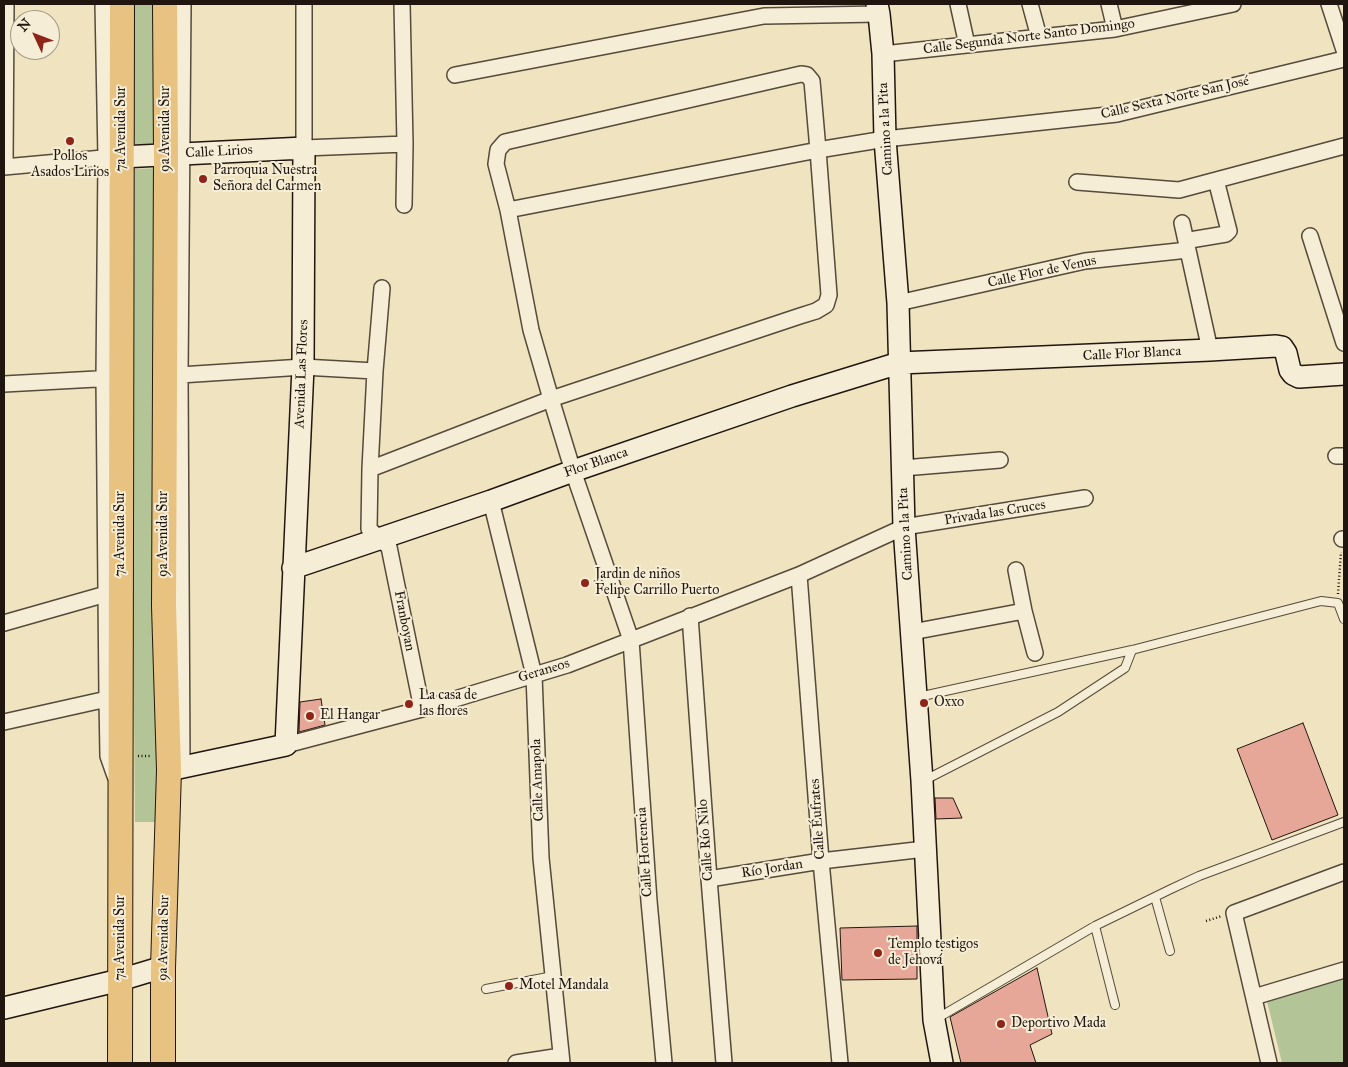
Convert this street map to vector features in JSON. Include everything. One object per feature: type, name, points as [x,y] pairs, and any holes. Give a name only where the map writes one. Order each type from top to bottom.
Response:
[{"type":"main road","name":"7a Avenida Sur","points":[[120,1063],[122,796],[113,378],[114,157],[122,4]]},
{"type":"main road","name":"9a Avenida Sur","points":[[163,1063],[163,967],[173,764],[164,606],[165,288],[174,154],[165,4]]},
{"type":"main road","points":[[165,288],[180,311]]},
{"type":"street","points":[[4,167],[6,4]]},
{"type":"street","points":[[103,4],[114,157]]},
{"type":"street","points":[[173,764],[180,375],[180,311],[174,154],[183,4]]},
{"type":"street","name":"Avenida Las Flores","points":[[286,745],[303,367],[304,4]]},
{"type":"street","points":[[402,4],[405,144],[404,205]]},
{"type":"street","points":[[958,4],[967,45]]},
{"type":"street","points":[[1030,4],[1039,37]]},
{"type":"street","points":[[1109,4],[1115,29]]},
{"type":"street","name":"Calle Segunda Norte Santo Domingo","points":[[883,54],[1115,29],[1233,4]]},
{"type":"street","points":[[1329,4],[1344,50]]},
{"type":"street","points":[[455,75],[764,16],[878,9]]},
{"type":"street","name":"Camino a la Pita","points":[[878,9],[883,54],[885,138],[898,303],[904,527],[922,782],[934,1020],[942,1063]]},
{"type":"street","name":"Calle Sexta Norte San José","points":[[508,210],[885,138],[1117,114],[1344,59]]},
{"type":"street","name":"Calle Hortencia","points":[[664,1063],[648,901],[631,640],[573,471],[531,330],[508,210],[496,164],[498,150],[505,142],[801,74],[807,75],[812,81],[818,150]]},
{"type":"street","name":"Calle Lirios","points":[[4,167],[114,157],[405,144]]},
{"type":"street","points":[[1077,182],[1179,190],[1344,146]]},
{"type":"street","points":[[370,469],[551,399],[816,311],[826,305],[829,295],[818,150]]},
{"type":"street","name":"Calle Flor de Venus","points":[[898,303],[1084,261],[1188,246],[1190,240],[1226,234],[1229,231],[1216,180]]},
{"type":"street","points":[[1182,223],[1210,350]]},
{"type":"street","points":[[1310,236],[1344,343]]},
{"type":"street","name":"Franboyan","points":[[382,288],[375,371],[369,529],[389,547],[422,709]]},
{"type":"street","name":"Calle Flor Blanca","points":[[900,363],[1276,346],[1282,347],[1286,353],[1290,370],[1299,377],[1344,374]]},
{"type":"street","name":"Flor Blanca","points":[[293,568],[792,396],[900,363]]},
{"type":"street","points":[[180,375],[303,367],[375,371]]},
{"type":"street","points":[[4,384],[113,378],[106,594],[108,756],[122,796]]},
{"type":"street","points":[[903,468],[1000,460]]},
{"type":"street","name":"Privada las Cruces","points":[[904,527],[1085,498]]},
{"type":"street","name":"Calle Amapola","points":[[491,501],[534,675],[541,858],[562,1060]]},
{"type":"street","name":"Geraneos","points":[[173,764],[286,745],[422,709],[567,665],[799,575],[904,527]]},
{"type":"street","points":[[1016,570],[1035,653]]},
{"type":"street","name":"Calle Éufrates","points":[[799,575],[821,861],[840,1063]]},
{"type":"street","points":[[4,623],[106,594]]},
{"type":"street","points":[[912,632],[1024,611]]},
{"type":"street","name":"Calle Río Nilo","points":[[690,616],[724,1063]]},
{"type":"street","points":[[4,722],[107,699]]},
{"type":"street","name":"Río Jordan","points":[[709,879],[821,861],[925,849]]},
{"type":"street","points":[[1270,1063],[1234,912],[1344,872]]},
{"type":"street","points":[[4,1008],[120,980],[163,967]]},
{"type":"street","points":[[1254,997],[1344,970]]},
{"type":"street","points":[[516,1063],[562,1060]]},
{"type":"lane","points":[[916,698],[1132,650],[1321,601],[1338,603],[1344,619]]},
{"type":"lane","points":[[922,782],[1058,712],[1125,668],[1132,650]]},
{"type":"lane","points":[[934,1020],[1095,926],[1198,876],[1344,822]]},
{"type":"lane","points":[[1155,897],[1170,951]]},
{"type":"lane","points":[[1095,926],[1116,1006]]},
{"type":"lane","points":[[486,989],[553,976]]},
{"type":"path","points":[[1338,603],[1343,539]]},
{"type":"path","points":[[121,756],[173,764]]},
{"type":"green space","points":[[133,4],[158,4],[158,144],[133,144]]},
{"type":"green space","points":[[159,168],[158,822],[135,822],[133,605],[134,169]]},
{"type":"green space","points":[[1344,974],[1344,1063],[1282,1063],[1266,997]]},
{"type":"building","name":"El Hangar","points":[[321,699],[325,725],[299,732],[300,702]]},
{"type":"building","points":[[1303,723],[1338,815],[1272,840],[1237,749]]},
{"type":"building","points":[[935,798],[953,798],[962,818],[936,819]]},
{"type":"building","name":"Templo testigos de Jehová","points":[[917,926],[917,979],[842,980],[840,928]]},
{"type":"building","name":"Deportivo Mada","points":[[1037,968],[1052,1034],[1030,1045],[1036,1063],[961,1063],[950,1017]]},
{"type":"place","name":"Pollos Asados Lirios","points":[[70,141]]},
{"type":"place","name":"Parroquia Nuestra Señora del Carmen","points":[[203,179]]},
{"type":"place","name":"Jardin de niños Felipe Carrillo Puerto","points":[[585,583]]},
{"type":"place","name":"Oxxo","points":[[924,703]]},
{"type":"place","name":"La casa de las flores","points":[[409,704]]},
{"type":"place","name":"El Hangar","points":[[310,716]]},
{"type":"place","name":"Templo testigos de Jehová","points":[[878,953]]},
{"type":"place","name":"Motel Mandala","points":[[509,986]]},
{"type":"place","name":"Deportivo Mada","points":[[1001,1024]]}]
